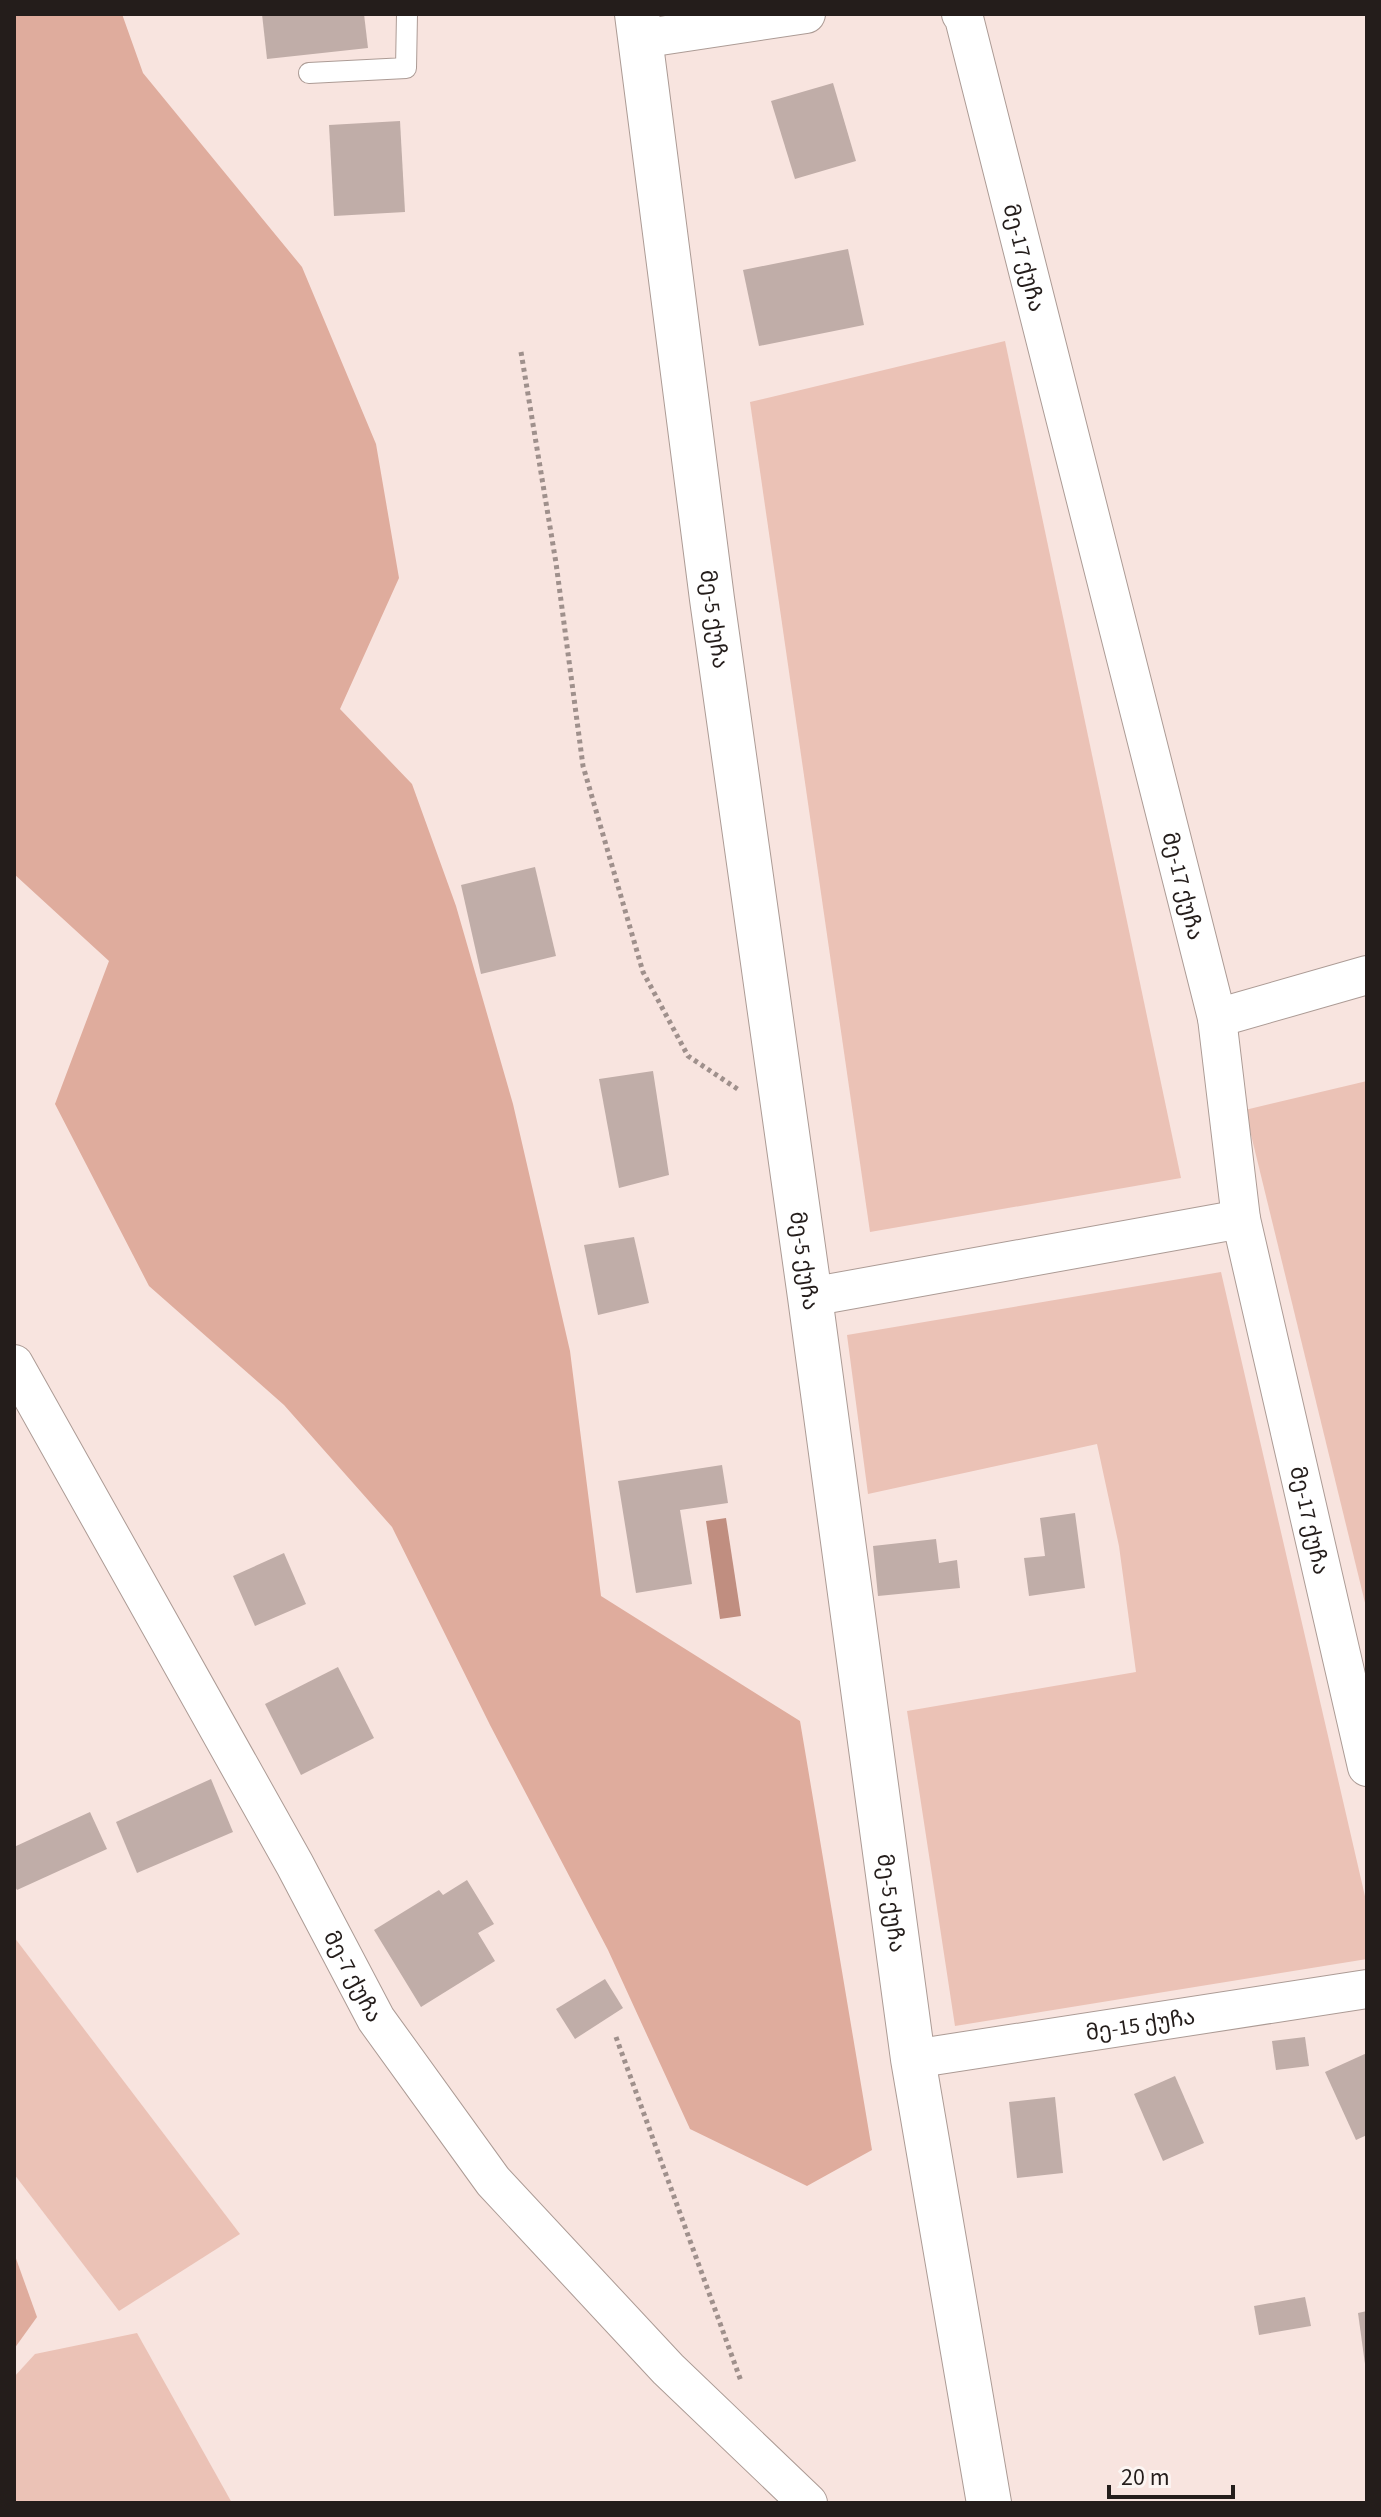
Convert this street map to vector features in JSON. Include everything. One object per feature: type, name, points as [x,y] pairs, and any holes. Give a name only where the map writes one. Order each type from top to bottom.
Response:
[{"type":"street","points":[[639,27],[806,14]]},
{"type":"street","name":"მე-17 ქუჩა","points":[[961,14],[1217,1018],[1241,1219],[1367,1767]]},
{"type":"street","name":"მე-5 ქუჩა","points":[[639,27],[712,599],[913,2059],[989,2503]]},
{"type":"street","points":[[1217,1018],[1367,975]]},
{"type":"street","points":[[810,1297],[1241,1219]]},
{"type":"street","name":"მე-7 ქუჩა","points":[[14,1364],[295,1865],[376,2019],[493,2181],[668,2369],[775,2475],[808,2503]]},
{"type":"street","name":"მე-15 ქუჩა","points":[[913,2059],[1367,1989]]},
{"type":"lane","points":[[309,73],[406,68],[407,14]]},
{"type":"path","points":[[521,352],[556,563],[583,766],[643,972],[688,1056],[786,1121]]},
{"type":"path","points":[[616,2037],[743,2387]]},
{"type":"shaded area","points":[[14,14],[122,14],[143,73],[302,267],[376,444],[399,578],[340,709],[412,784],[456,906],[513,1104],[570,1351],[601,1596],[800,1721],[872,2150],[807,2186],[690,2129],[608,1950],[490,1725],[392,1527],[284,1405],[149,1286],[55,1104],[109,961],[14,874]]},
{"type":"shaded area","points":[[1005,341],[1181,1178],[870,1232],[750,402]]},
{"type":"shaded area","points":[[1367,1081],[1367,1611],[1245,1110]]},
{"type":"shaded area","points":[[1221,1272],[1367,1905],[1367,1959],[955,2026],[907,1711],[1136,1672],[1119,1546],[1097,1444],[868,1494],[847,1335]]},
{"type":"shaded area","points":[[726,1518],[741,1616],[720,1619],[706,1521]]},
{"type":"shaded area","points":[[14,1937],[240,2234],[119,2311],[14,2174]]},
{"type":"shaded area","points":[[14,2253],[37,2317],[14,2349]]},
{"type":"shaded area","points":[[137,2333],[232,2503],[14,2503],[14,2377],[35,2354]]},
{"type":"building","points":[[262,14],[364,14],[368,48],[267,59]]},
{"type":"building","points":[[833,83],[856,161],[795,179],[771,101]]},
{"type":"building","points":[[400,121],[405,212],[334,216],[329,125]]},
{"type":"building","points":[[848,249],[864,325],[759,346],[743,270]]},
{"type":"building","points":[[535,867],[556,956],[481,974],[461,885]]},
{"type":"building","points":[[653,1071],[669,1175],[619,1188],[599,1079]]},
{"type":"building","points":[[634,1237],[649,1303],[598,1315],[584,1245]]},
{"type":"building","points":[[722,1465],[728,1503],[680,1510],[692,1584],[636,1593],[618,1481]]},
{"type":"building","points":[[1075,1513],[1085,1588],[1029,1596],[1024,1558],[1045,1556],[1040,1518]]},
{"type":"building","points":[[936,1539],[939,1563],[957,1560],[960,1588],[878,1596],[873,1546]]},
{"type":"building","points":[[284,1553],[306,1604],[255,1626],[233,1576]]},
{"type":"building","points":[[338,1667],[374,1738],[301,1775],[265,1704]]},
{"type":"building","points":[[211,1779],[233,1832],[137,1873],[116,1822]]},
{"type":"building","points":[[90,1812],[107,1849],[17,1890],[14,1885],[14,1847]]},
{"type":"building","points":[[467,1880],[494,1924],[478,1933],[495,1961],[421,2007],[374,1930],[439,1890],[443,1895]]},
{"type":"building","points":[[605,1979],[623,2008],[575,2039],[556,2009]]},
{"type":"building","points":[[1305,2037],[1309,2066],[1276,2070],[1272,2041]]},
{"type":"building","points":[[1367,2053],[1367,2135],[1356,2140],[1325,2072]]},
{"type":"building","points":[[1175,2076],[1204,2143],[1163,2161],[1134,2094]]},
{"type":"building","points":[[1055,2097],[1063,2173],[1017,2178],[1009,2102]]},
{"type":"building","points":[[1305,2297],[1311,2326],[1259,2335],[1254,2306]]},
{"type":"building","points":[[1367,2311],[1367,2363],[1365,2364],[1358,2313]]}]
